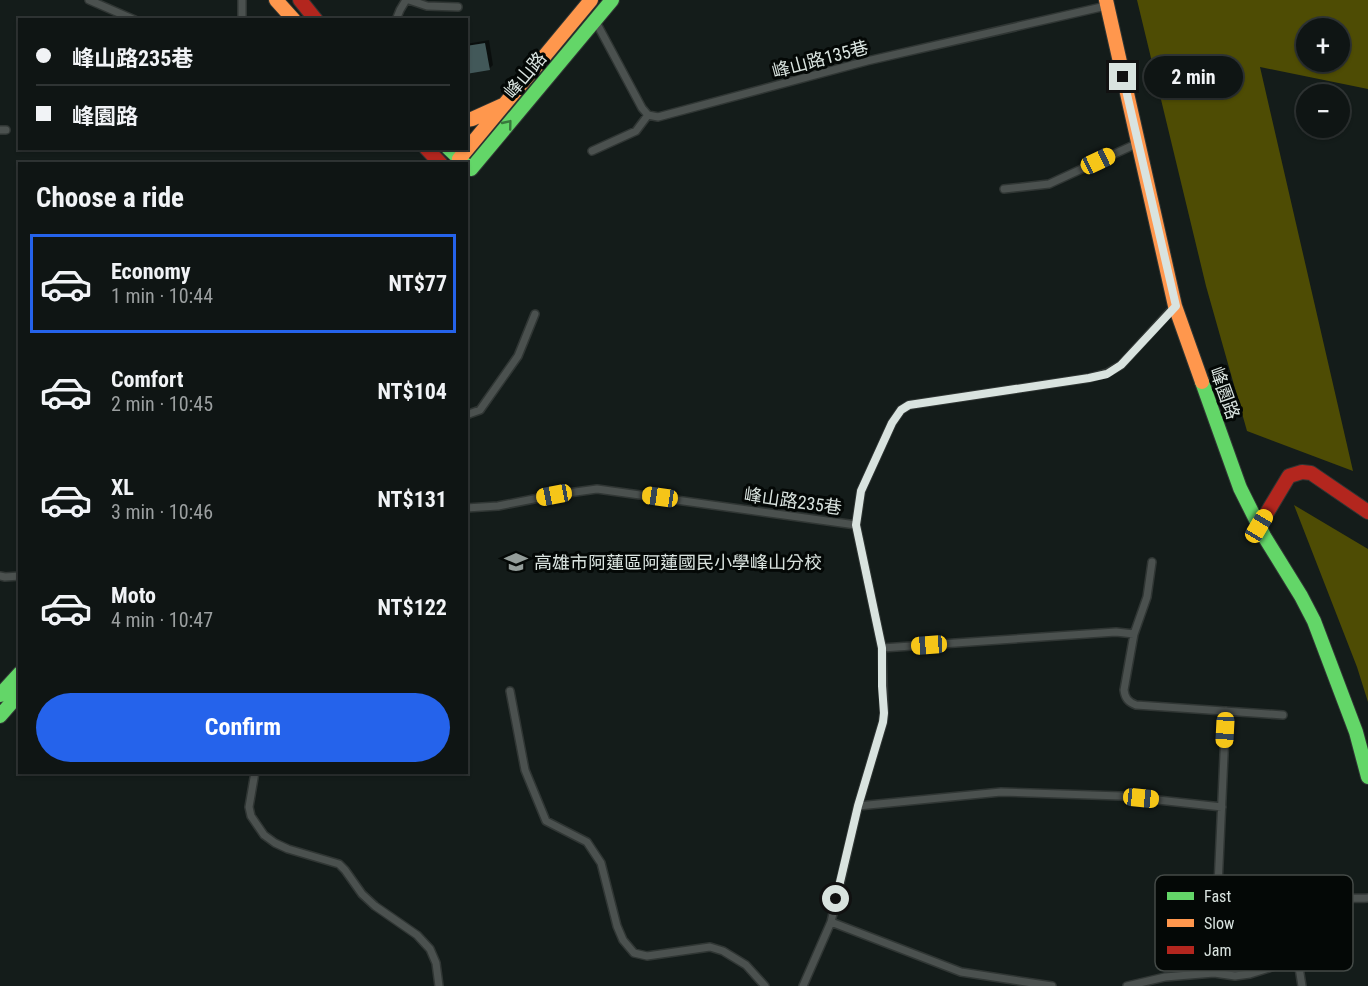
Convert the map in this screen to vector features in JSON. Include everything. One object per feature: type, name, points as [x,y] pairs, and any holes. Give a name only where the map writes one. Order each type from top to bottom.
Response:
[{"type":"street","points":[[276,0],[292,18]]},
{"type":"street","points":[[300,0],[314,18]]},
{"type":"street","name":"峰山路","points":[[467,162],[503,105],[591,0]]},
{"type":"street","name":"峰山路","points":[[468,162],[612,0]]},
{"type":"street","name":"峰園路","points":[[1106,3],[1176,306],[1240,488],[1259,526],[1314,621],[1356,732],[1368,777]]},
{"type":"street","points":[[468,120],[503,105]]},
{"type":"street","points":[[428,150],[439,162]]},
{"type":"street","points":[[450,150],[460,162]]},
{"type":"street","points":[[1259,526],[1289,476],[1302,472],[1311,473],[1368,512]]},
{"type":"street","points":[[0,695],[18,675]]},
{"type":"street","points":[[0,716],[18,695]]},
{"type":"lane","points":[[89,0],[130,18]]},
{"type":"lane","points":[[242,0],[242,18]]},
{"type":"lane","points":[[397,18],[408,0],[427,6],[458,7]]},
{"type":"lane","name":"峰山路135巷","points":[[648,115],[658,117],[1106,3]]},
{"type":"lane","points":[[592,151],[636,131],[648,115],[642,108],[595,20]]},
{"type":"lane","points":[[1004,189],[1049,184],[1138,143]]},
{"type":"lane","points":[[856,525],[861,491],[892,423],[901,410],[909,405],[1107,374],[1121,365],[1176,306]]},
{"type":"lane","points":[[468,414],[480,410],[518,356],[535,314]]},
{"type":"lane","name":"峰山路235巷","points":[[468,508],[498,506],[597,489],[856,525],[882,648],[883,722],[858,806],[831,922],[803,986]]},
{"type":"lane","points":[[1152,562],[1147,597],[1134,634],[1124,690],[1130,702],[1136,705],[1283,715]]},
{"type":"lane","points":[[0,576],[18,576]]},
{"type":"lane","points":[[882,648],[1116,632],[1134,634]]},
{"type":"lane","points":[[510,691],[525,770],[546,821],[586,842],[601,863],[617,926],[623,940],[634,953],[647,956],[710,947],[723,951],[746,965],[765,986]]},
{"type":"lane","points":[[1219,875],[1226,711]]},
{"type":"lane","points":[[255,774],[249,807],[251,816],[264,835],[288,849],[339,864],[362,894],[375,906],[417,935],[430,949],[436,963],[439,986]]},
{"type":"lane","points":[[858,806],[1000,792],[1121,796],[1222,807]]},
{"type":"lane","points":[[1353,899],[1368,898]]},
{"type":"lane","points":[[831,922],[961,972],[1052,986]]},
{"type":"lane","points":[[1126,986],[1165,977],[1214,973],[1235,976],[1259,971]]},
{"type":"lane","points":[[1299,971],[1302,986]]},
{"type":"shaded area","points":[[1137,0],[1368,0],[1368,89],[1260,67],[1353,471],[1247,431],[1206,286]]},
{"type":"shaded area","points":[[1294,505],[1368,549],[1368,702],[1357,667]]},
{"type":"building","points":[[485,43],[490,70],[468,74],[468,46]]},
{"type":"traffic: fast","points":[[471,169],[612,0]]},
{"type":"traffic: fast","points":[[450,150],[463,162]]},
{"type":"traffic: fast","points":[[1202,382],[1240,488],[1264,536],[1314,621],[1356,732],[1368,777]]},
{"type":"traffic: fast","points":[[0,695],[18,675]]},
{"type":"traffic: fast","points":[[0,716],[18,695]]},
{"type":"traffic: slow","points":[[276,0],[292,18]]},
{"type":"traffic: slow","points":[[468,148],[591,0]]},
{"type":"traffic: slow","points":[[1106,0],[1175,306],[1202,382]]},
{"type":"traffic: slow","points":[[468,120],[503,105]]},
{"type":"traffic: slow","points":[[459,159],[466,150]]},
{"type":"traffic: jam","points":[[300,0],[314,18]]},
{"type":"traffic: jam","points":[[428,150],[439,162]]},
{"type":"traffic: jam","points":[[1259,526],[1289,476],[1302,472],[1311,473],[1368,512]]},
{"type":"place","name":"高雄市阿蓮區阿蓮國民小學峰山分校","points":[[516,562]]},
{"type":"route","points":[[836,899],[858,806],[883,722],[882,648],[856,525],[861,491],[892,423],[901,410],[909,405],[1107,374],[1121,365],[1176,306],[1123,77]]}]
